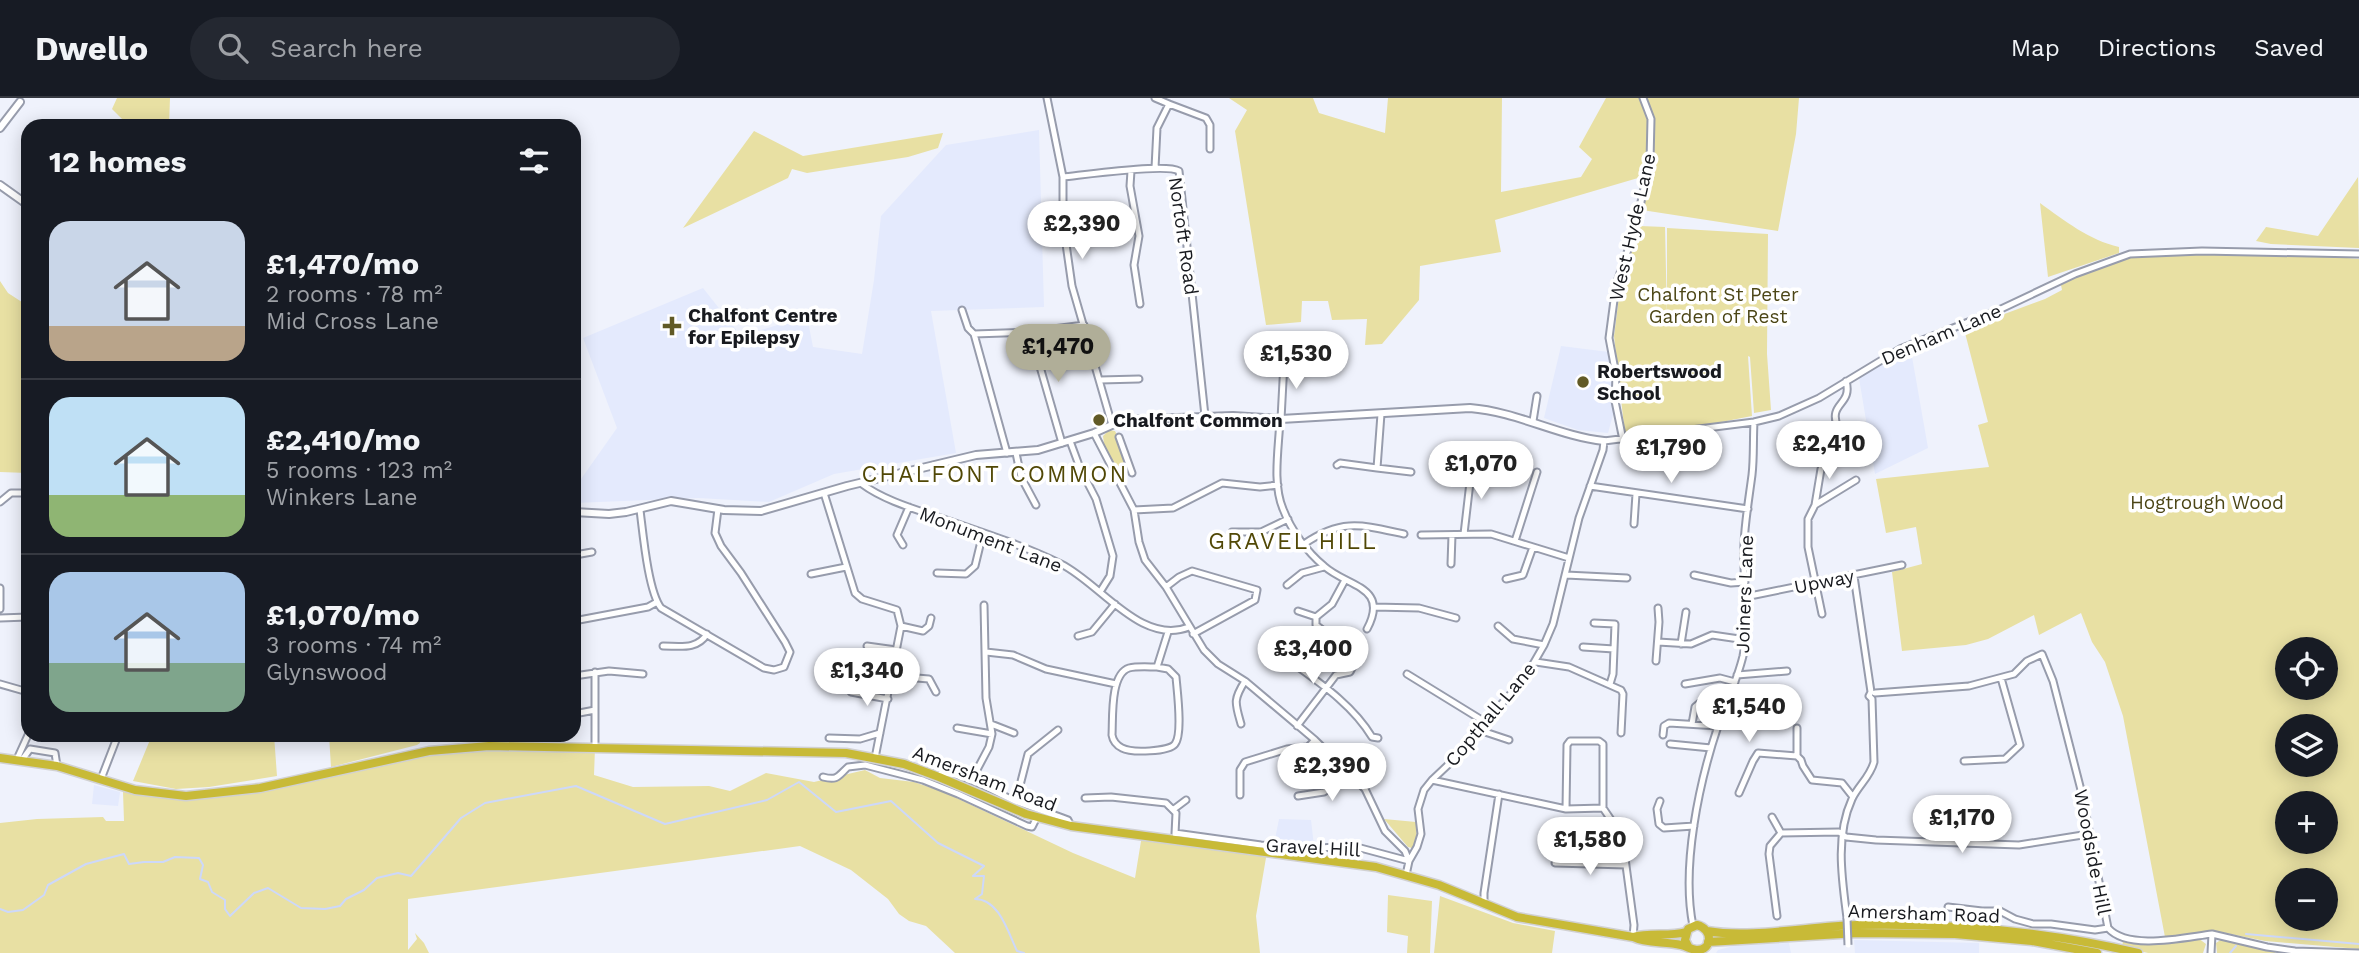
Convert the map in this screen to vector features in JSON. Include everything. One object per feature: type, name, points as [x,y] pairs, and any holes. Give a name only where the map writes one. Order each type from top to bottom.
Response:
[{"type":"highway","name":"Amersham Road","points":[[0,758],[57,766],[135,790],[186,796],[260,788],[429,751],[489,746],[823,752],[904,764],[939,776],[1001,804],[1071,826],[1175,836],[1376,867],[1406,874],[1517,917],[1633,937],[1640,941],[1688,946]]},
{"type":"highway","name":"Amersham Road","points":[[1707,931],[1749,932],[1856,925],[1959,926],[2077,940],[2138,953]]},
{"type":"highway","points":[[1701,926],[1707,931],[1708,942],[1702,951],[1688,946],[1685,940],[1689,929],[1701,926]]},
{"type":"highway","name":"Amersham Road","points":[[1633,937],[1641,934],[1675,935],[1689,929]]},
{"type":"highway","name":"Amersham Road","points":[[1708,942],[1858,933],[1955,934],[2032,941],[2097,953]]},
{"type":"street","points":[[1047,98],[1063,177],[1063,223],[1072,286],[1112,425]]},
{"type":"street","points":[[1155,98],[1206,118],[1210,125],[1210,149]]},
{"type":"street","name":"West Hyde Lane","points":[[1623,440],[1615,401],[1616,374],[1609,338],[1616,285],[1635,229],[1650,161],[1651,119],[1643,98]]},
{"type":"street","points":[[0,128],[22,100]]},
{"type":"street","points":[[1155,168],[1155,134],[1169,104]]},
{"type":"street","name":"Nortoft Road","points":[[1063,177],[1155,168],[1174,168],[1179,171],[1205,416]]},
{"type":"street","points":[[1131,171],[1130,186],[1139,236],[1134,265],[1140,304]]},
{"type":"street","points":[[0,185],[21,200]]},
{"type":"street","name":"Denham Lane","points":[[581,512],[609,514],[640,510],[671,501],[718,509],[761,511],[976,455],[1016,453],[1070,441],[1123,420],[1205,416],[1281,419],[1470,408],[1497,411],[1572,436],[1604,441],[1754,422],[1789,412],[1819,398],[1900,349],[2001,309],[2075,274],[2130,254],[2202,251],[2359,254]]},
{"type":"street","points":[[962,310],[968,328],[974,334],[1007,453]]},
{"type":"street","points":[[974,334],[1030,332],[1084,325]]},
{"type":"street","points":[[1030,332],[1062,443]]},
{"type":"street","points":[[1284,362],[1279,496],[1288,519],[1304,544],[1324,566],[1368,592],[1374,607],[1373,619],[1367,629]]},
{"type":"street","points":[[1100,380],[1139,379]]},
{"type":"street","points":[[1838,428],[1835,415],[1838,406],[1847,397],[1846,381]]},
{"type":"street","points":[[1533,421],[1537,396]]},
{"type":"street","points":[[1377,468],[1381,414]]},
{"type":"street","name":"Joiners Lane","points":[[1689,929],[1693,826],[1711,748],[1736,679],[1746,640],[1744,545],[1754,422]]},
{"type":"street","points":[[1094,433],[1135,510],[1139,542],[1145,560],[1166,587],[1204,650],[1315,740],[1351,774],[1365,789],[1366,802],[1385,831],[1405,851],[1409,861]]},
{"type":"street","points":[[1114,473],[1131,470],[1119,437]]},
{"type":"street","points":[[1070,441],[1096,499],[1113,556],[1110,576],[1100,593]]},
{"type":"street","name":"Copthall Lane","points":[[1406,874],[1421,834],[1418,808],[1424,790],[1466,748],[1485,722],[1525,678],[1544,645],[1553,624],[1578,518],[1604,441]]},
{"type":"street","points":[[1016,453],[1021,477],[1036,505]]},
{"type":"street","points":[[1337,465],[1340,463],[1411,471]]},
{"type":"street","points":[[1464,534],[1472,465]]},
{"type":"street","points":[[1821,469],[1815,505],[1808,519],[1808,547],[1822,614]]},
{"type":"street","points":[[1515,541],[1537,472]]},
{"type":"street","points":[[1815,505],[1856,480]]},
{"type":"street","points":[[1135,510],[1173,508],[1222,483],[1260,487],[1278,485]]},
{"type":"street","name":"Monument Lane","points":[[862,484],[909,507],[1063,565],[1139,621],[1168,632]]},
{"type":"street","points":[[1590,486],[1748,509]]},
{"type":"street","points":[[0,502],[11,493],[21,493]]},
{"type":"street","points":[[824,493],[855,593],[862,599],[897,610],[901,626],[875,758]]},
{"type":"street","points":[[1634,524],[1636,494]]},
{"type":"street","points":[[903,545],[897,535],[909,507]]},
{"type":"street","points":[[640,510],[657,602],[662,608],[764,668],[774,670],[784,667],[790,652],[715,533],[718,509]]},
{"type":"street","points":[[1232,532],[1261,532],[1288,519]]},
{"type":"street","points":[[1304,544],[1321,532],[1345,526],[1362,525],[1404,534]]},
{"type":"street","points":[[937,573],[966,574],[975,566],[983,533]]},
{"type":"street","points":[[1451,564],[1452,534]]},
{"type":"street","points":[[1421,535],[1491,534],[1569,558]]},
{"type":"street","points":[[1506,579],[1523,575],[1533,547]]},
{"type":"street","points":[[581,554],[592,552]]},
{"type":"street","name":"Upway","points":[[1745,597],[1902,565]]},
{"type":"street","points":[[1287,585],[1302,573],[1324,566]]},
{"type":"street","points":[[811,575],[846,567]]},
{"type":"street","points":[[1166,587],[1178,577],[1192,571],[1257,590],[1255,600],[1193,634]]},
{"type":"street","points":[[1566,575],[1627,579]]},
{"type":"street","points":[[1694,575],[1731,583],[1745,582]]},
{"type":"street","points":[[1849,953],[1842,834],[1853,797],[1871,772],[1874,762],[1873,695],[1854,576]]},
{"type":"street","points":[[1345,580],[1332,604],[1316,617],[1315,625],[1346,648]]},
{"type":"street","points":[[0,588],[0,609]]},
{"type":"street","points":[[581,620],[648,607],[657,602]]},
{"type":"street","points":[[1078,636],[1092,632],[1115,604]]},
{"type":"street","points":[[971,781],[989,747],[992,734],[986,698],[984,605]]},
{"type":"street","points":[[1374,607],[1419,608],[1456,618]]},
{"type":"street","points":[[1656,661],[1658,608]]},
{"type":"street","points":[[1298,611],[1316,617]]},
{"type":"street","points":[[1681,644],[1686,612]]},
{"type":"street","points":[[0,618],[21,617]]},
{"type":"street","points":[[901,626],[923,631],[929,626],[931,618]]},
{"type":"street","points":[[1594,623],[1617,624],[1610,684]]},
{"type":"street","points":[[1498,626],[1513,639],[1544,645]]},
{"type":"street","points":[[1157,667],[1168,632],[1189,627]]},
{"type":"street","points":[[663,646],[694,646],[703,641],[707,634]]},
{"type":"street","points":[[1658,642],[1691,644],[1712,635],[1746,640]]},
{"type":"street","points":[[867,646],[896,650]]},
{"type":"street","points":[[1583,648],[1614,649]]},
{"type":"street","points":[[1275,650],[1327,689],[1362,721],[1372,737],[1378,738]]},
{"type":"street","points":[[986,652],[1013,655],[1046,669],[1116,684]]},
{"type":"street","name":"Woodside Hill","points":[[2001,678],[2014,674],[2027,661],[2042,654],[2079,783],[2108,928],[2122,938],[2168,941],[2212,934]]},
{"type":"street","points":[[1536,662],[1569,667],[1610,684],[1623,694],[1621,733]]},
{"type":"street","points":[[1297,726],[1336,675],[1350,672],[1353,666]]},
{"type":"street","points":[[1129,668],[1168,669],[1176,677],[1179,734],[1175,744],[1166,750],[1129,751],[1114,742],[1116,684],[1120,673],[1129,668]]},
{"type":"street","points":[[581,675],[609,671],[643,674]]},
{"type":"street","points":[[1685,684],[1787,671]]},
{"type":"street","points":[[594,672],[595,748]]},
{"type":"street","points":[[1407,674],[1485,722]]},
{"type":"street","points":[[892,676],[929,679],[936,692]]},
{"type":"street","points":[[1873,695],[1969,686],[2001,678],[2020,746],[2005,759],[1964,761]]},
{"type":"street","points":[[1241,724],[1234,702],[1245,681]]},
{"type":"street","points":[[0,684],[21,690]]},
{"type":"street","points":[[851,692],[888,699]]},
{"type":"street","points":[[1692,724],[1695,707],[1702,702],[1715,704]]},
{"type":"street","points":[[1726,706],[1747,711]]},
{"type":"street","points":[[581,713],[595,710]]},
{"type":"street","points":[[1662,734],[1664,726],[1669,723],[1718,726]]},
{"type":"street","points":[[991,724],[1014,733]]},
{"type":"street","points":[[957,728],[992,734]]},
{"type":"street","points":[[1797,729],[1797,756]]},
{"type":"street","points":[[1016,801],[1028,754],[1058,730]]},
{"type":"street","points":[[1479,730],[1509,740]]},
{"type":"street","points":[[829,738],[860,740],[880,733]]},
{"type":"street","points":[[1240,794],[1240,770],[1245,762],[1287,749],[1308,747],[1315,740]]},
{"type":"street","points":[[1566,808],[1567,745],[1570,741],[1599,741],[1603,744],[1603,808],[1622,836],[1634,925],[1633,937]]},
{"type":"street","points":[[20,760],[26,742]]},
{"type":"street","points":[[101,779],[115,742]]},
{"type":"street","points":[[1670,744],[1711,748]]},
{"type":"street","points":[[20,760],[30,749],[55,752],[57,766]]},
{"type":"street","points":[[1740,793],[1758,753],[1797,756],[1812,780],[1842,783],[1853,797]]},
{"type":"street","points":[[823,777],[833,780],[840,777],[848,767],[865,765],[940,786],[1027,827],[1032,827],[1037,817]]},
{"type":"street","points":[[939,776],[941,772],[971,781],[1068,820],[1071,826]]},
{"type":"street","points":[[1298,796],[1324,792],[1351,774]]},
{"type":"street","points":[[1432,780],[1566,808],[1603,808]]},
{"type":"street","points":[[1484,903],[1499,794]]},
{"type":"street","points":[[1086,798],[1155,800],[1174,809]]},
{"type":"street","points":[[1174,809],[1186,800]]},
{"type":"street","points":[[1660,801],[1657,809],[1659,824],[1664,828],[1693,826]]},
{"type":"street","points":[[1174,809],[1175,836]]},
{"type":"street","points":[[1772,817],[1782,832]]},
{"type":"street","points":[[1777,916],[1770,846],[1782,832],[1839,832],[1846,837],[2019,845],[2089,834]]},
{"type":"street","name":"Gravel Hill","points":[[1175,836],[1303,849],[1353,846],[1409,861]]},
{"type":"street","points":[[1555,863],[1626,864]]},
{"type":"street","points":[[1948,907],[2000,911],[2033,924],[2095,930],[2108,928]]},
{"type":"street","points":[[2211,953],[2212,934],[2295,951],[2359,953]]},
{"type":"shaded area","name":"Chalfont Centre for Epilepsy","points":[[1039,130],[1044,307],[931,311],[956,453],[834,474],[769,502],[698,498],[581,503],[581,479],[617,428],[583,338],[703,288],[741,336],[807,316],[813,347],[862,354],[881,216],[946,145]]},
{"type":"shaded area","name":"Robertswood School","points":[[1561,346],[1609,352],[1611,355],[1614,411],[1608,433],[1578,430],[1544,418]]},
{"type":"shaded area","points":[[1911,351],[1928,448],[1875,474],[1859,378],[1892,358]]},
{"type":"shaded area","points":[[94,785],[120,792],[118,806],[92,804]]},
{"type":"shaded area","points":[[1279,819],[1311,820],[1314,846],[1274,844]]},
{"type":"shaded area","points":[[1854,940],[1979,943],[1979,953],[1855,953]]},
{"type":"shaded area","points":[[1789,943],[1791,953],[1716,953],[1737,945]]},
{"type":"green space","points":[[117,98],[170,98],[169,119],[122,119],[112,109]]},
{"type":"green space","points":[[1229,98],[1313,98],[1319,113],[1385,133],[1388,98],[1502,98],[1501,192],[1581,177],[1592,159],[1579,147],[1606,98],[1799,98],[1796,134],[1778,231],[1642,210],[1638,178],[1495,220],[1501,252],[1420,266],[1419,300],[1382,344],[1365,345],[1367,319],[1332,320],[1328,301],[1302,301],[1301,322],[1266,325],[1235,131],[1247,110]]},
{"type":"green space","points":[[754,131],[803,156],[943,133],[938,148],[908,157],[807,173],[792,169],[788,178],[683,228]]},
{"type":"green space","points":[[2358,177],[2359,248],[2256,241],[2266,227],[2318,236]]},
{"type":"green space","points":[[2040,203],[2087,235],[2119,247],[2119,253],[2048,277]]},
{"type":"green space","name":"Chalfont St Peter Garden of Rest","points":[[1640,226],[1665,227],[1667,317],[1667,228],[1768,234],[1767,354],[1771,410],[1754,413],[1748,356],[1752,416],[1625,435],[1614,336],[1621,281]]},
{"type":"green space","name":"Hogtrough Wood","points":[[2239,249],[2359,259],[2359,949],[2265,941],[2216,931],[2165,937],[2123,716],[2105,662],[2092,642],[2081,613],[2039,635],[2034,615],[1988,639],[1966,645],[1902,651],[1892,572],[1922,564],[1916,527],[1886,533],[1876,479],[1989,467],[1978,425],[1988,422],[1964,329],[2045,299],[2062,290],[2061,285],[2087,272],[2132,257]]},
{"type":"green space","points":[[0,281],[8,293],[21,301],[21,473],[0,472]]},
{"type":"green space","points":[[1109,430],[1115,431],[1127,463],[1121,468],[1116,468],[1104,444],[1103,436]]},
{"type":"green space","points":[[149,742],[275,742],[277,776],[209,787],[176,789],[133,781]]},
{"type":"green space","points":[[329,742],[420,742],[417,745],[331,767]]},
{"type":"green space","points":[[595,748],[594,775],[633,787],[709,786],[730,791],[766,773],[814,782],[865,770],[880,778],[914,782],[944,792],[1073,853],[1135,878],[1142,835],[1267,852],[1256,916],[1260,953],[955,953],[926,926],[909,921],[899,914],[888,899],[851,870],[800,846],[408,899],[408,950],[417,939],[415,933],[429,953],[0,953],[0,823],[103,817],[106,821],[124,821],[123,792],[186,796],[268,787],[429,751]]},
{"type":"green space","points":[[1384,819],[1416,822],[1417,838],[1412,848],[1408,847]]},
{"type":"green space","points":[[1388,895],[1432,901],[1430,953],[1407,953],[1408,936],[1387,932]]},
{"type":"green space","points":[[1440,896],[1513,923],[1555,931],[1552,953],[1434,953]]},
{"type":"green space","points":[[2198,938],[2206,944],[2203,953],[2148,953],[2122,947],[2123,941],[2165,944]]},
{"type":"green space","points":[[2222,939],[2276,951],[2217,953],[2216,943]]},
{"type":"waterway","points":[[0,909],[8,912],[23,910],[44,895],[48,885],[86,864],[124,854],[129,864],[163,862],[175,857],[199,858],[203,865],[200,879],[208,882],[212,892],[225,900],[225,909],[230,916],[254,893],[268,888],[301,908],[325,909],[340,906],[377,878],[398,873],[411,876],[461,818],[485,803],[576,786],[665,824],[767,800],[799,782],[836,812],[891,801],[938,843],[984,866],[973,876],[984,876],[982,894],[975,899],[983,900],[996,910],[1017,951],[1024,953]]},
{"type":"waterway","points":[[2246,934],[2359,944]]},
{"type":"waterway","points":[[2230,953],[2236,946]]},
{"type":"place","name":"Chalfont Centre for Epilepsy","points":[[672,326]]},
{"type":"place","name":"Robertswood School","points":[[1583,382]]},
{"type":"place","name":"Chalfont Common","points":[[1099,420]]},
{"type":"district","name":"CHALFONT COMMON","points":[[995,474]]},
{"type":"district","name":"GRAVEL HILL","points":[[1293,541]]}]
